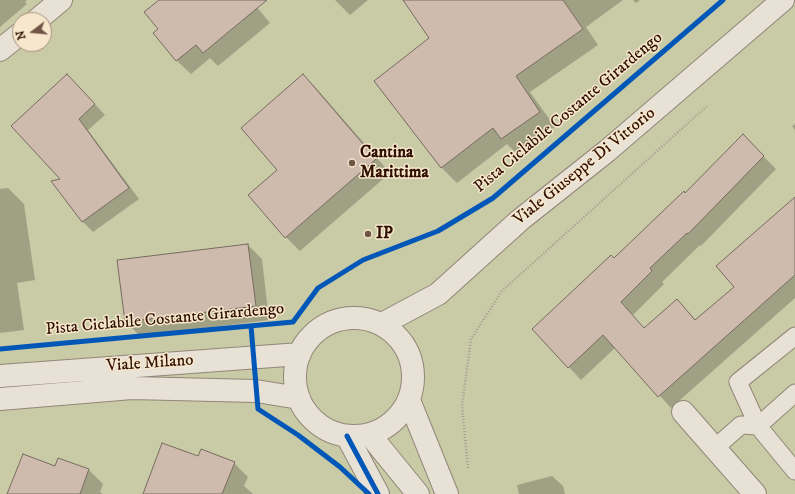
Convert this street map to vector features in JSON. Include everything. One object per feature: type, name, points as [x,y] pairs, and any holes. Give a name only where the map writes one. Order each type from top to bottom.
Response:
[{"type":"street","points":[[47,12],[61,0]]},
{"type":"street","name":"Viale Giuseppe Di Vittorio","points":[[382,324],[438,294],[520,220],[607,151],[783,0]]},
{"type":"street","points":[[0,50],[12,40]]},
{"type":"street","points":[[344,318],[363,318],[382,324],[396,334],[407,348],[412,365],[414,383],[410,400],[400,415],[387,428],[370,435],[358,437],[331,432],[317,424],[306,412],[299,398],[295,383],[295,368],[300,354],[310,338],[325,325],[344,318]]},
{"type":"street","name":"Viale Milano","points":[[0,376],[300,354]]},
{"type":"street","name":"Viale Milano","points":[[0,399],[132,388],[256,391],[299,398]]},
{"type":"street","points":[[410,400],[447,494]]},
{"type":"street","points":[[684,412],[755,494]]},
{"type":"street","points":[[370,435],[418,494]]},
{"type":"street","points":[[347,436],[378,494]]},
{"type":"lane","points":[[795,336],[738,382],[758,426],[795,471]]},
{"type":"lane","points":[[716,448],[741,425],[758,426],[795,392]]},
{"type":"path","points":[[469,472],[462,406],[471,339],[502,291],[713,100]]},
{"type":"green space","points":[[0,0],[795,0],[795,494],[0,494]]},
{"type":"building","points":[[159,0],[267,0],[203,53],[196,45],[176,61],[153,33],[158,29],[144,12]]},
{"type":"building","points":[[403,0],[563,0],[583,29],[516,76],[540,112],[501,139],[493,128],[441,168],[374,81],[429,38]]},
{"type":"building","points":[[67,74],[95,104],[79,119],[129,188],[82,222],[51,181],[60,179],[11,126]]},
{"type":"building","points":[[303,74],[376,159],[285,238],[248,195],[277,170],[241,128]]},
{"type":"building","points":[[743,134],[764,156],[688,234],[687,233],[650,268],[652,271],[621,302],[644,328],[677,299],[695,320],[734,287],[716,266],[795,197],[795,275],[658,397],[603,335],[568,368],[532,329],[611,255],[614,258],[684,191],[685,193]]},
{"type":"building","points":[[248,244],[256,306],[125,322],[117,260]]},
{"type":"building","points":[[162,443],[198,456],[201,449],[235,462],[222,494],[143,494]]},
{"type":"building","points":[[23,454],[55,466],[58,458],[89,469],[80,494],[7,494]]},
{"type":"cycle path","name":"Pista Ciclabile Costante Girardengo","points":[[0,349],[293,322],[318,288],[363,260],[438,231],[493,198],[723,0]]},
{"type":"cycle path","name":"Pista Ciclabile Costante Girardengo","points":[[251,326],[258,409],[298,435],[340,467],[369,494]]},
{"type":"cycle path","points":[[347,436],[378,494]]},
{"type":"place","name":"Cantina Marittima","points":[[352,163]]},
{"type":"place","name":"IP","points":[[368,234]]}]
